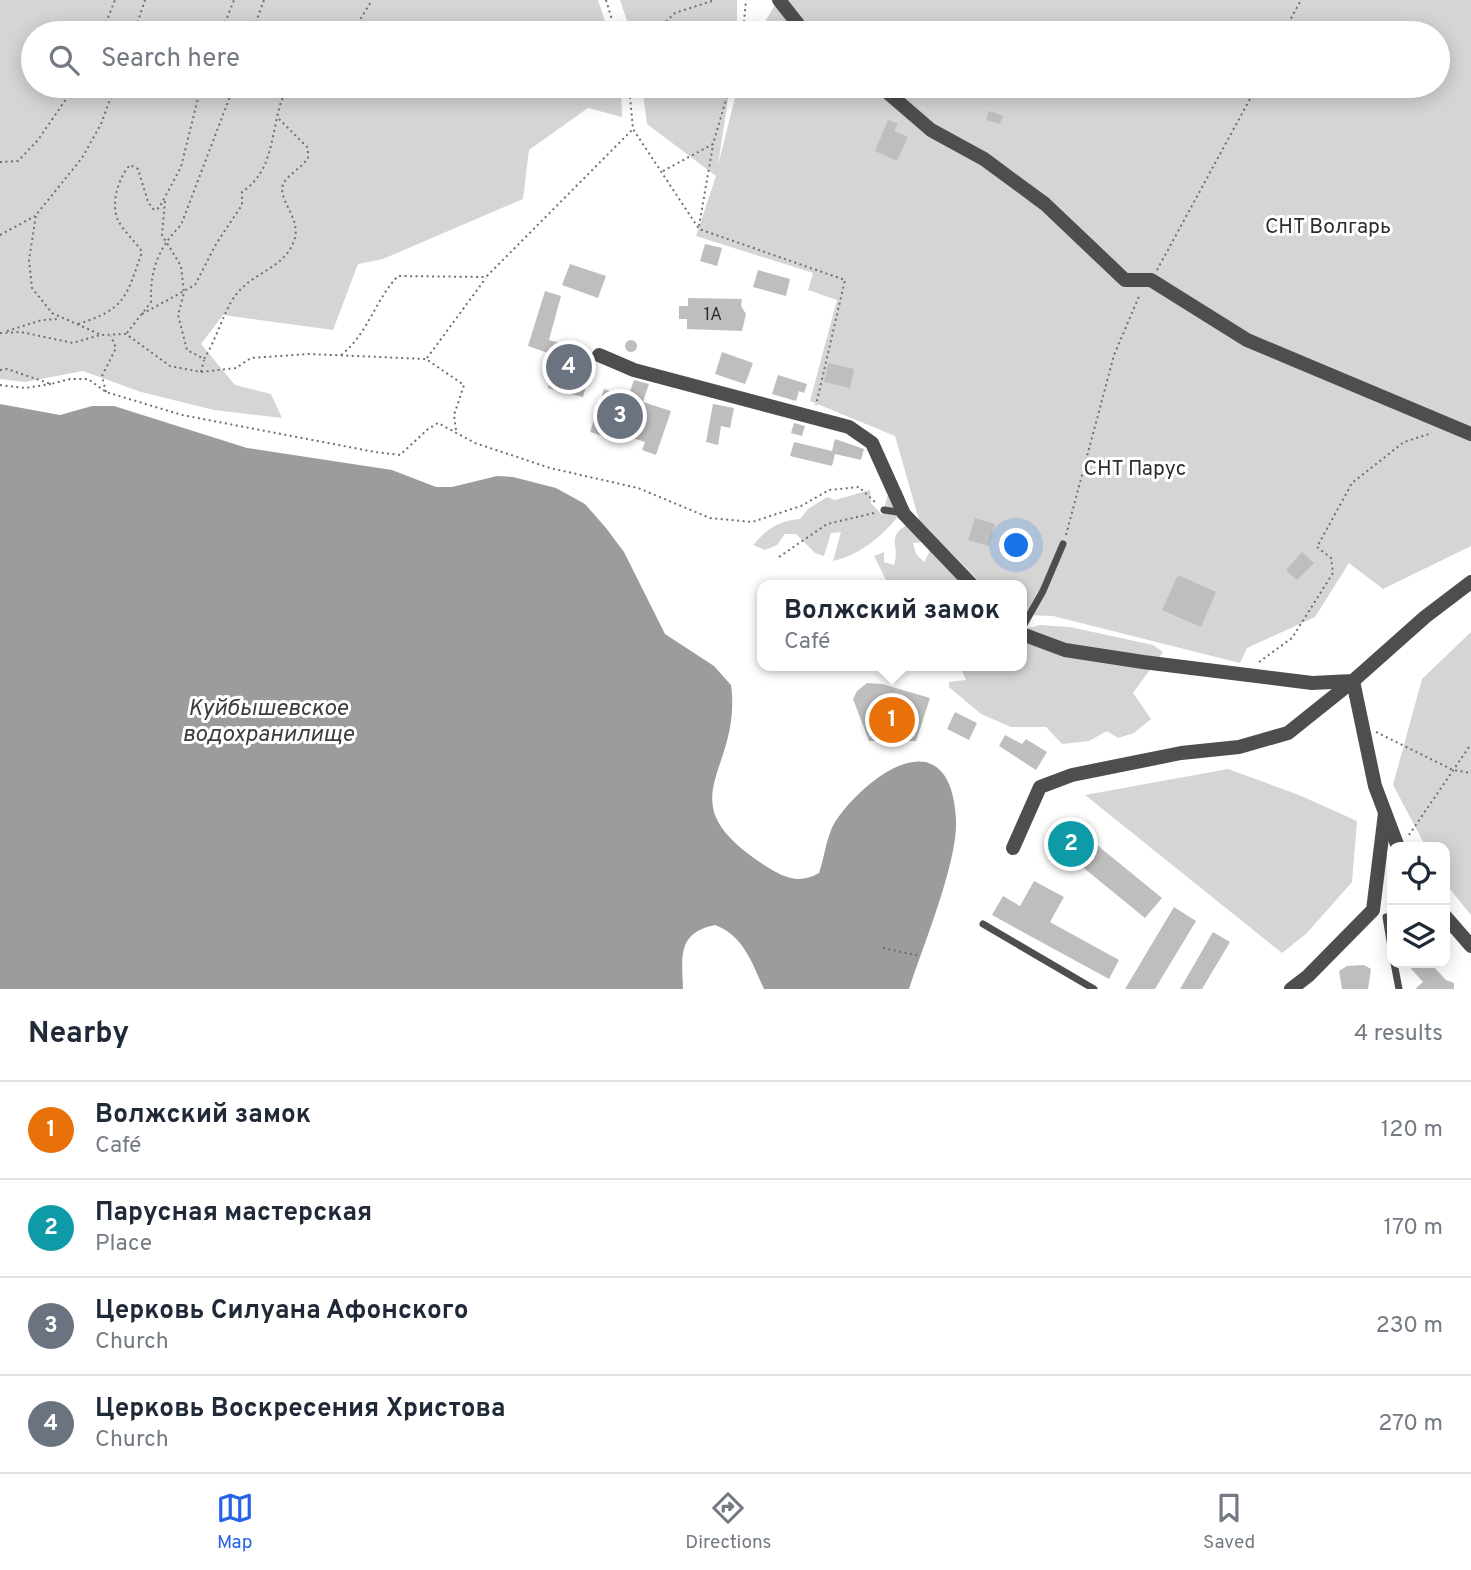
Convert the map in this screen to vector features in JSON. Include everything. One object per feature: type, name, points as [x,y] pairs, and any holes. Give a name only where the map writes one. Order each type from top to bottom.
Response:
[{"type":"street","points":[[779,0],[792,21]]},
{"type":"street","points":[[894,98],[932,130],[984,159],[1045,204],[1125,280],[1152,280],[1247,340],[1471,434]]},
{"type":"street","points":[[599,355],[634,370],[849,427],[872,443],[904,514],[967,580]]},
{"type":"street","points":[[1013,848],[1040,786],[1072,775],[1181,753],[1239,747],[1288,733],[1353,681],[1425,617],[1471,582]]},
{"type":"street","points":[[1027,636],[1065,650],[1241,675],[1312,683],[1353,681]]},
{"type":"street","points":[[1353,681],[1360,724],[1385,813],[1403,842]]},
{"type":"street","points":[[1291,989],[1308,976],[1373,910],[1385,813]]},
{"type":"street","points":[[1450,921],[1471,946]]},
{"type":"lane","points":[[884,510],[904,514]]},
{"type":"lane","points":[[1027,618],[1043,591],[1063,544]]},
{"type":"lane","points":[[1386,917],[1387,923]]},
{"type":"lane","points":[[982,924],[1094,989]]},
{"type":"lane","points":[[1395,968],[1399,989]]},
{"type":"path","points":[[108,21],[116,0]]},
{"type":"path","points":[[138,21],[145,0]]},
{"type":"path","points":[[226,21],[234,0]]},
{"type":"path","points":[[257,21],[264,0]]},
{"type":"path","points":[[359,21],[372,0]]},
{"type":"path","points":[[606,0],[612,21]]},
{"type":"path","points":[[667,21],[675,13],[715,0]]},
{"type":"path","points":[[744,21],[746,0]]},
{"type":"path","points":[[1290,21],[1301,0]]},
{"type":"path","points":[[0,162],[18,161],[38,140],[67,98]]},
{"type":"path","points":[[0,235],[36,215],[82,158],[101,124],[111,98]]},
{"type":"path","points":[[126,334],[151,302],[150,280],[164,242],[165,201],[181,167],[198,98]]},
{"type":"path","points":[[164,242],[181,226],[229,98]]},
{"type":"path","points":[[142,314],[195,285],[216,244],[242,205],[242,192],[251,186],[267,162],[279,119],[281,98]]},
{"type":"path","points":[[630,98],[633,129],[699,229],[845,280],[812,419]]},
{"type":"path","points":[[699,229],[713,144],[726,98]]},
{"type":"path","points":[[1063,544],[1114,355],[1135,301],[1152,280],[1250,98]]},
{"type":"path","points":[[201,372],[204,359],[235,296],[256,277],[278,265],[295,239],[296,225],[281,196],[284,182],[308,159],[308,148],[279,119]]},
{"type":"path","points":[[426,359],[486,277],[633,129]]},
{"type":"path","points":[[663,171],[713,144]]},
{"type":"path","points":[[78,324],[106,315],[127,295],[142,252],[118,220],[116,211],[120,184],[130,165],[138,169],[148,202],[154,210],[165,201]]},
{"type":"path","points":[[36,215],[29,260],[32,288],[60,318]]},
{"type":"path","points":[[164,242],[181,265],[184,293],[178,315],[183,339],[187,350],[204,359]]},
{"type":"path","points":[[341,355],[358,342],[386,288],[398,276],[486,277]]},
{"type":"path","points":[[1,333],[42,320],[60,318],[100,335]]},
{"type":"path","points":[[1,333],[21,332],[74,343],[100,335],[126,334],[170,366],[201,372],[236,368],[251,358],[309,354],[426,359],[464,385],[454,415],[457,431]]},
{"type":"path","points":[[106,392],[103,376],[116,348],[111,335]]},
{"type":"path","points":[[0,370],[7,369],[51,384]]},
{"type":"path","points":[[0,385],[25,388],[70,379],[88,380],[106,392],[214,422],[327,445],[400,455],[438,423],[475,443],[550,468],[638,488],[709,518],[752,522],[801,506],[829,490],[859,487],[884,510]]},
{"type":"path","points":[[1241,675],[1292,638],[1333,573],[1331,558],[1317,547],[1352,483],[1404,442],[1449,427]]},
{"type":"path","points":[[779,557],[827,524],[884,510]]},
{"type":"path","points":[[1360,724],[1453,770],[1471,773]]},
{"type":"path","points":[[1403,842],[1471,744]]},
{"type":"path","points":[[883,948],[920,956]]},
{"type":"green space","points":[[0,0],[598,0],[605,21],[21,21],[21,98],[621,98],[622,117],[588,108],[529,150],[523,199],[383,259],[358,264],[333,330],[223,315],[201,344],[235,385],[271,394],[282,418],[214,410],[141,392],[83,371],[25,382],[0,379]]},
{"type":"green space","points":[[620,0],[737,0],[737,21],[627,21]]},
{"type":"green space","points":[[778,0],[1471,0],[1471,546],[1383,589],[1349,563],[1315,617],[1247,648],[1240,663],[1053,616],[1027,615],[1027,580],[978,580],[919,520],[895,436],[810,401],[837,300],[808,290],[813,273],[696,236],[716,176],[647,124],[644,98],[728,98],[718,165],[735,98],[1450,98],[1450,21],[765,21]]},
{"type":"green space","points":[[870,490],[871,503],[882,515],[889,491],[902,490],[906,506],[883,533],[855,553],[833,561],[841,532],[831,533],[824,556],[815,553],[796,534],[785,534],[777,545],[765,550],[753,545],[774,526],[800,519],[808,509],[827,497],[835,500]]},
{"type":"green space","points":[[910,523],[922,542],[913,543],[916,554],[924,562],[931,549],[960,580],[886,580],[874,556],[884,552],[884,562],[894,565],[895,537]]},
{"type":"green space","points":[[1040,625],[1070,627],[1153,645],[1163,652],[1133,693],[1151,719],[1134,733],[1118,738],[1107,731],[1089,741],[1062,744],[1046,727],[1011,727],[981,714],[949,687],[949,682],[966,680],[962,671],[1027,671],[1027,629]]},
{"type":"green space","points":[[1471,632],[1471,915],[1450,889],[1450,842],[1423,842],[1393,785],[1422,679]]},
{"type":"green space","points":[[1228,769],[1299,795],[1357,821],[1352,882],[1307,933],[1282,953],[1085,795]]},
{"type":"water","name":"Куйбышевское водохранилище","points":[[0,404],[60,415],[92,406],[114,406],[247,448],[392,470],[436,487],[452,487],[497,476],[513,477],[556,488],[585,504],[624,552],[665,634],[714,666],[731,685],[732,715],[714,783],[712,802],[718,821],[734,842],[764,865],[797,879],[819,873],[835,822],[868,785],[907,763],[925,762],[940,770],[951,789],[956,820],[955,838],[946,881],[909,989],[764,989],[740,943],[715,925],[694,934],[684,948],[683,989],[0,989]]},
{"type":"building","points":[[989,111],[1003,116],[1000,124],[986,120]]},
{"type":"building","points":[[888,120],[898,124],[894,131],[908,137],[897,161],[875,151]]},
{"type":"building","points":[[705,244],[722,248],[717,266],[700,261]]},
{"type":"building","points":[[570,264],[606,276],[598,298],[562,285]]},
{"type":"building","points":[[758,270],[790,279],[786,296],[753,287]]},
{"type":"building","points":[[545,291],[561,296],[549,340],[589,351],[583,373],[589,375],[583,397],[548,388],[556,360],[547,358],[548,353],[528,346]]},
{"type":"building","points":[[688,298],[742,299],[741,306],[746,314],[742,331],[687,329],[687,319],[679,319],[679,306],[688,306]]},
{"type":"building","points":[[626,341],[636,341],[636,351],[626,351]]},
{"type":"building","points":[[722,352],[753,363],[745,384],[715,374]]},
{"type":"building","points":[[828,363],[854,369],[850,388],[824,382]]},
{"type":"building","points":[[778,375],[807,384],[804,393],[799,391],[796,401],[772,394]]},
{"type":"building","points":[[634,380],[649,384],[643,402],[671,411],[656,455],[642,450],[645,442],[606,429],[603,436],[590,432],[604,389],[628,397]]},
{"type":"building","points":[[713,404],[734,408],[730,428],[721,426],[718,445],[706,442]]},
{"type":"building","points":[[794,423],[805,426],[802,436],[791,433]]},
{"type":"building","points":[[835,439],[864,449],[861,460],[835,454],[832,466],[790,456],[794,442],[832,451]]},
{"type":"building","points":[[975,518],[995,524],[989,546],[968,540]]},
{"type":"building","points":[[1302,552],[1314,563],[1297,580],[1286,570]]},
{"type":"building","points":[[1178,575],[1216,592],[1201,627],[1162,610]]},
{"type":"building","points":[[867,683],[882,684],[930,698],[916,741],[869,741],[853,699],[857,691]]},
{"type":"building","points":[[955,712],[977,723],[969,740],[947,729]]},
{"type":"building","points":[[1005,735],[1022,744],[1026,739],[1047,752],[1036,770],[999,746]]},
{"type":"building","points":[[1070,823],[1162,898],[1145,918],[1053,843]]},
{"type":"building","points":[[1034,881],[1064,897],[1050,922],[1119,960],[1109,979],[992,915],[1003,896],[1020,906]]},
{"type":"building","points":[[1174,907],[1196,921],[1155,989],[1125,989]]},
{"type":"building","points":[[1213,932],[1230,942],[1202,989],[1180,989]]},
{"type":"building","points":[[1364,965],[1371,969],[1368,989],[1342,989],[1339,971],[1347,966]]},
{"type":"building","points":[[1410,968],[1435,968],[1446,980],[1454,983],[1454,989],[1415,989],[1423,982]]},
{"type":"place","name":"Церковь Воскресения Христова","points":[[569,367]]},
{"type":"place","name":"Церковь Силуана Афонского","points":[[620,416]]},
{"type":"place","name":"Волжский замок","points":[[892,720]]},
{"type":"place","name":"Парусная мастерская","points":[[1071,844]]},
{"type":"park label","name":"СНТ Волгарь","points":[[1328,227]]},
{"type":"park label","name":"СНТ Парус","points":[[1135,469]]}]
